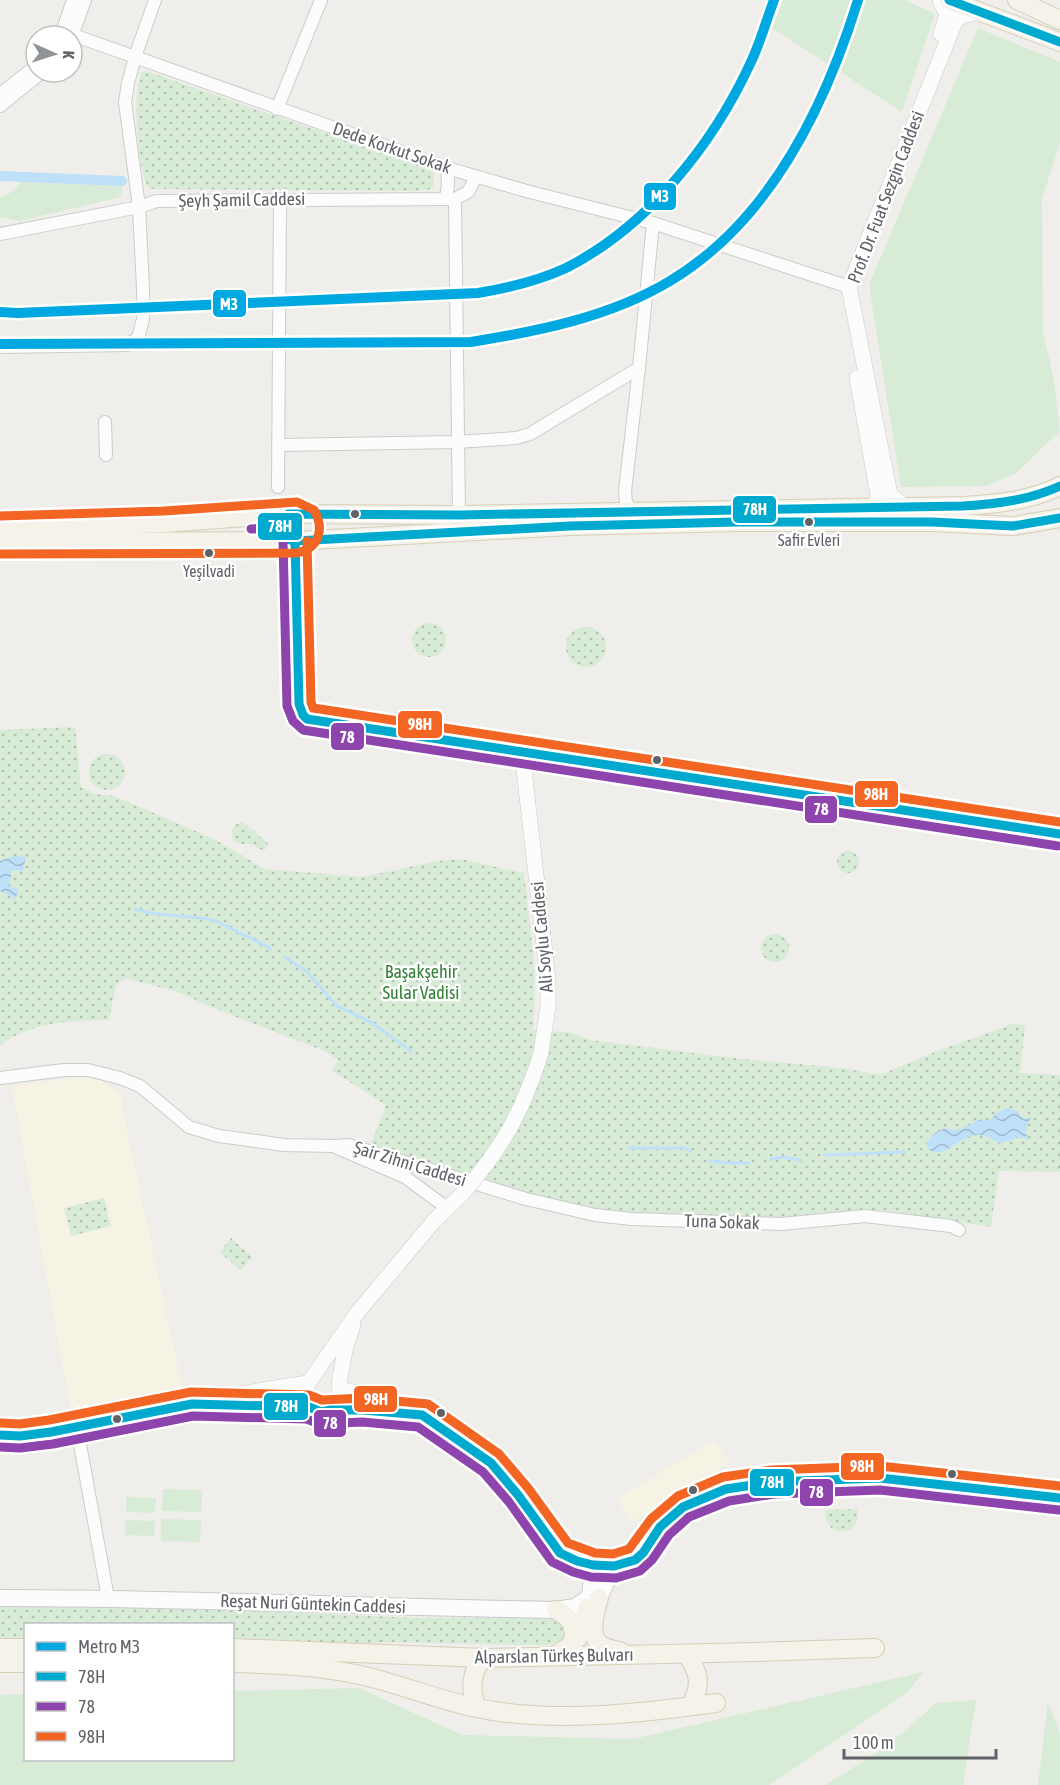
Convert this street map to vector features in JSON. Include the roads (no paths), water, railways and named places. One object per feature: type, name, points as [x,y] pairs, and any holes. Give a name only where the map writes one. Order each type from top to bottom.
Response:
[{"type":"main road","points":[[949,0],[1060,42]]},
{"type":"main road","points":[[1017,0],[1060,20]]},
{"type":"main road","points":[[0,528],[165,523],[292,514],[459,515],[998,504],[1031,497],[1060,486]]},
{"type":"main road","points":[[292,514],[305,518],[309,526],[307,534],[295,541]]},
{"type":"main road","points":[[0,542],[295,541],[559,527],[736,522],[932,522],[1013,526],[1060,518]]},
{"type":"main road","points":[[593,1564],[594,1624],[597,1640],[602,1646],[629,1655]]},
{"type":"main road","points":[[554,1656],[572,1645],[582,1631],[594,1598],[614,1566]]},
{"type":"main road","name":"Reşat Nuri Güntekin Caddesi","points":[[0,1598],[108,1598],[412,1608],[556,1610],[575,1607],[594,1598]]},
{"type":"main road","points":[[556,1610],[564,1614],[574,1626],[572,1645]]},
{"type":"main road","points":[[0,1648],[24,1648]]},
{"type":"main road","name":"Alparslan Türkeş Bulvarı","points":[[234,1648],[484,1658],[875,1648]]},
{"type":"main road","points":[[686,1654],[696,1670],[699,1682],[697,1695],[690,1706]]},
{"type":"main road","points":[[477,1708],[472,1688],[474,1672],[484,1658]]},
{"type":"main road","points":[[0,1664],[24,1663]]},
{"type":"main road","points":[[234,1663],[317,1667],[362,1675],[427,1696],[477,1708],[546,1716],[630,1714],[716,1703]]},
{"type":"street","points":[[69,24],[73,0]]},
{"type":"street","points":[[72,24],[85,0]]},
{"type":"street","points":[[0,347],[127,345],[138,338],[143,319],[144,288],[139,207],[125,102],[135,57],[155,0]]},
{"type":"street","points":[[277,108],[321,0]]},
{"type":"street","name":"Prof. Dr. Fuat Sezgin Caddesi","points":[[872,506],[877,501],[878,495],[844,285],[944,27],[947,15],[940,0]]},
{"type":"street","name":"Prof. Dr. Fuat Sezgin Caddesi","points":[[903,505],[890,495],[844,285],[955,22],[961,16],[980,12]]},
{"type":"street","name":"Dede Korkut Sokak","points":[[84,40],[447,168],[654,223],[844,285]]},
{"type":"street","points":[[0,94],[24,75]]},
{"type":"street","points":[[0,106],[27,84]]},
{"type":"street","points":[[447,168],[450,199],[459,515]]},
{"type":"street","points":[[450,199],[468,192],[476,177]]},
{"type":"street","name":"Şeyh Şamil Caddesi","points":[[0,234],[139,207],[157,201],[450,199]]},
{"type":"street","points":[[278,487],[280,200]]},
{"type":"street","points":[[632,511],[626,502],[625,491],[654,223]]},
{"type":"street","points":[[278,446],[457,442],[516,438],[530,434],[639,368]]},
{"type":"street","points":[[105,422],[106,455]]},
{"type":"street","points":[[606,511],[620,502],[625,491]]},
{"type":"street","points":[[295,541],[299,704],[307,719],[1060,834]]},
{"type":"street","name":"Ali Soylu Caddesi","points":[[310,1380],[357,1313],[447,1208],[489,1163],[510,1130],[528,1094],[541,1053],[548,1006],[548,980],[522,752]]},
{"type":"street","name":"Şair Zihni Caddesi","points":[[0,1078],[64,1070],[88,1070],[140,1086],[189,1127],[219,1136],[284,1145],[349,1145],[486,1187]]},
{"type":"street","name":"Şair Zihni Caddesi","points":[[333,1146],[405,1177],[447,1208]]},
{"type":"street","name":"Tuna Sokak","points":[[486,1187],[595,1215],[632,1219],[781,1224],[865,1216],[951,1226],[959,1230]]},
{"type":"street","name":"Ali Soylu Caddesi","points":[[340,1387],[345,1350],[357,1313]]},
{"type":"street","points":[[0,1435],[20,1436],[77,1428],[310,1380],[324,1375],[330,1377],[340,1387],[409,1408],[422,1415],[491,1463],[518,1495],[560,1553],[577,1561],[614,1566],[635,1560],[643,1553],[660,1527],[683,1507],[726,1489],[773,1482],[880,1478],[1060,1498]]},
{"type":"street","points":[[309,1407],[304,1394],[310,1380]]},
{"type":"street","points":[[332,1410],[339,1401],[340,1387]]},
{"type":"street","points":[[192,1404],[309,1407],[321,1412],[332,1410],[390,1411],[422,1415]]},
{"type":"street","points":[[77,1428],[108,1598]]},
{"type":"water","points":[[14,856],[26,857],[23,871],[12,870],[9,886],[18,889],[16,899],[0,891],[0,861]]},
{"type":"water","points":[[1007,1108],[1015,1110],[1023,1118],[1031,1118],[1026,1129],[1029,1140],[1017,1137],[998,1143],[986,1136],[976,1135],[944,1151],[936,1152],[928,1149],[926,1144],[939,1130],[946,1128],[956,1130],[980,1120],[990,1120]]},
{"type":"waterway","points":[[0,176],[122,181]]},
{"type":"waterway","points":[[135,909],[149,913],[216,921],[270,948]]},
{"type":"waterway","points":[[285,957],[306,971],[337,1006],[372,1023],[411,1051]]},
{"type":"waterway","points":[[629,1148],[685,1148],[691,1151]]},
{"type":"waterway","points":[[824,1155],[905,1152]]},
{"type":"waterway","points":[[771,1159],[781,1157],[801,1160]]},
{"type":"waterway","points":[[710,1161],[749,1163]]},
{"type":"metro line","name":"M3","points":[[0,312],[478,293],[523,284],[555,273],[596,251],[624,230],[650,207],[696,154],[735,95],[760,40],[774,0]]},
{"type":"metro line","name":"M3","points":[[0,344],[471,342],[574,321],[623,304],[670,281],[705,256],[737,227],[765,194],[789,158],[829,81],[858,0]]},
{"type":"place","name":"Safir Evleri","points":[[809,522]]},
{"type":"place","name":"Yeşilvadi","points":[[209,553]]},
{"type":"park label","name":"Başakşehir Sular Vadisi","points":[[421,982]]}]
